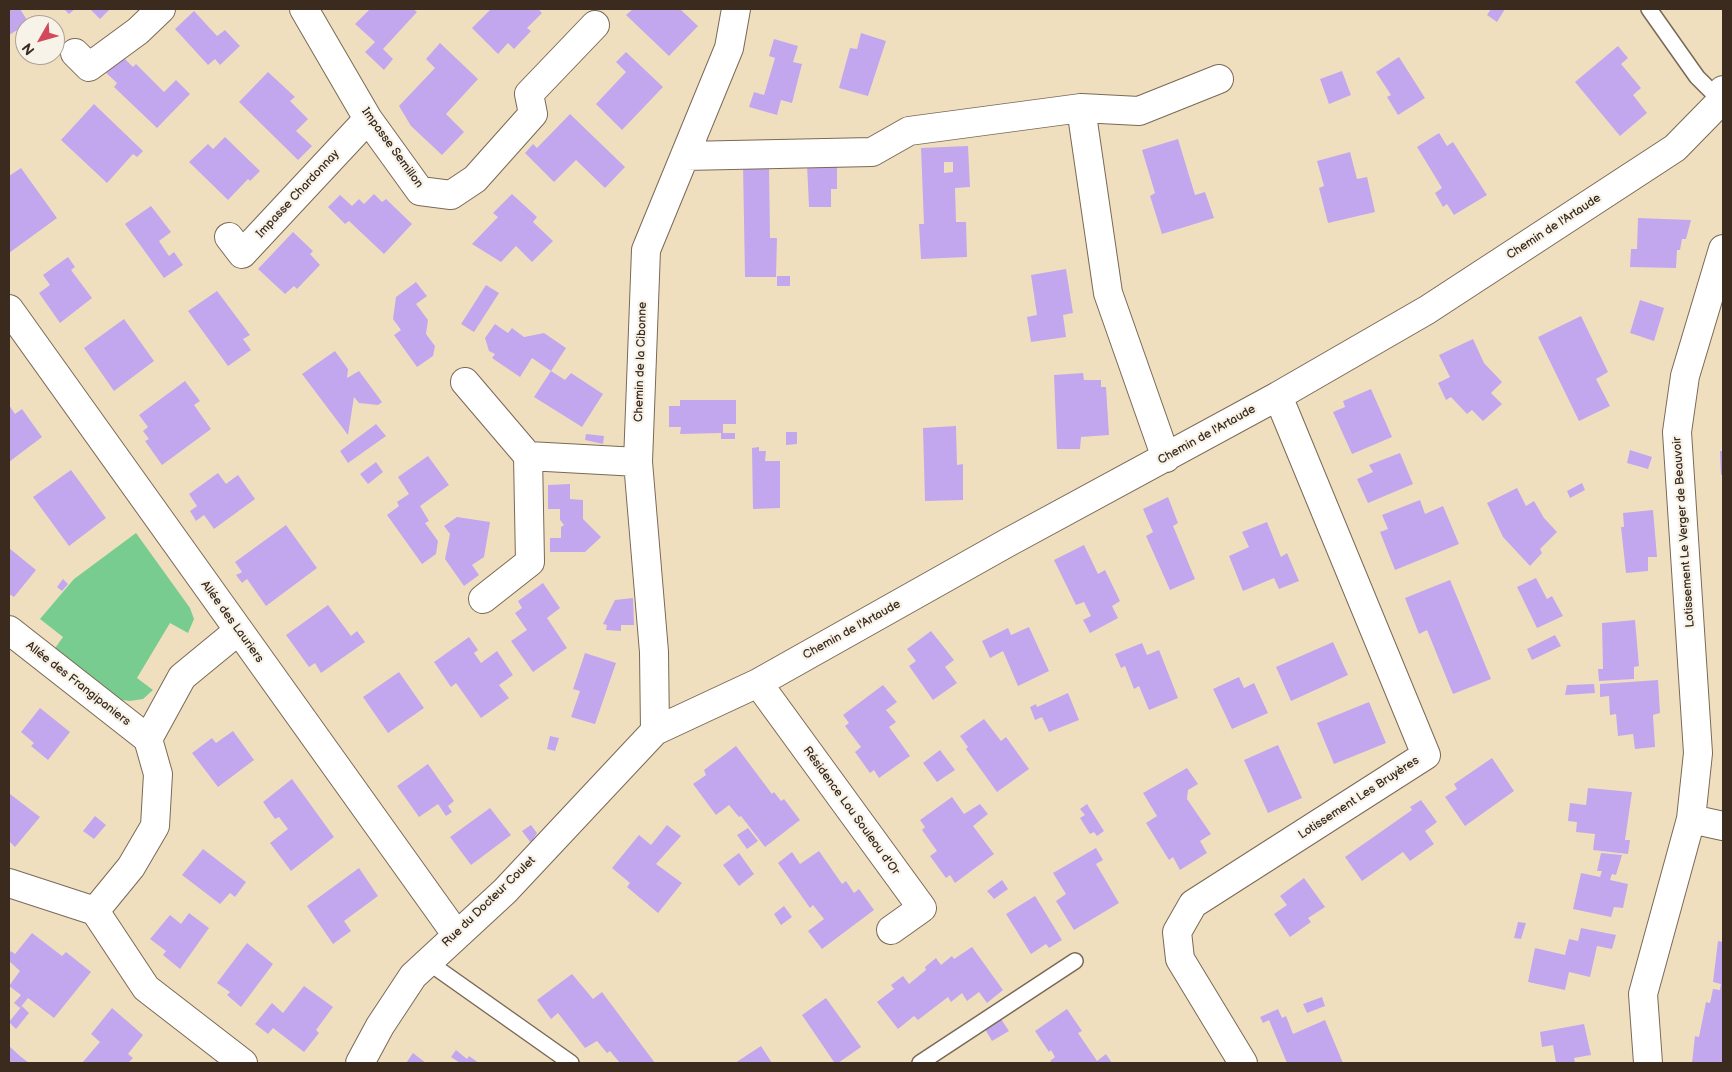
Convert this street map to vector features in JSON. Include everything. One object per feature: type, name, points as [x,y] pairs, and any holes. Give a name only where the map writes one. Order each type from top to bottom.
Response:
[{"type":"street","points":[[75,53],[89,68],[138,31],[161,9]]},
{"type":"street","name":"Impasse Semillon","points":[[304,9],[368,119],[420,191],[451,195],[475,179],[533,114],[529,94],[595,24]]},
{"type":"street","name":"Chemin de la Cibonne","points":[[655,731],[654,652],[638,462],[646,250],[729,48],[736,9]]},
{"type":"street","points":[[685,156],[872,152],[909,130],[1081,108],[1139,111],[1219,79]]},
{"type":"street","name":"Chemin de l'Artaude","points":[[655,731],[758,683],[981,557],[1278,396],[1427,310],[1675,148],[1722,98]]},
{"type":"street","points":[[1081,108],[1108,293],[1166,458]]},
{"type":"street","name":"Impasse Chardonnay","points":[[229,237],[242,254],[368,119]]},
{"type":"street","name":"Lotissement Le Verger de Beauvoir","points":[[1648,1063],[1643,994],[1691,819],[1698,753],[1677,432],[1685,376],[1723,249]]},
{"type":"street","name":"Allée des Lauriers","points":[[9,310],[456,934]]},
{"type":"street","points":[[465,382],[528,456],[530,562],[483,599]]},
{"type":"street","name":"Lotissement Les Bruyères","points":[[1243,1063],[1180,959],[1177,932],[1193,904],[1426,754],[1278,396]]},
{"type":"street","points":[[528,456],[638,462]]},
{"type":"street","name":"Allée des Frangipaniers","points":[[9,630],[148,738]]},
{"type":"street","points":[[95,911],[131,867],[155,826],[158,774],[148,738],[182,677],[238,631]]},
{"type":"street","name":"Résidence Lou Souleou d'Or","points":[[758,683],[922,908],[890,930]]},
{"type":"street","name":"Rue du Docteur Coulet","points":[[360,1063],[380,1026],[413,976],[456,934],[505,891],[655,731]]},
{"type":"street","points":[[1691,819],[1723,826]]},
{"type":"street","points":[[9,883],[95,911],[146,988],[243,1063]]},
{"type":"lane","points":[[1649,9],[1697,77],[1722,98]]},
{"type":"lane","points":[[920,1063],[1075,960]]},
{"type":"lane","points":[[428,962],[571,1063]]},
{"type":"green space","points":[[136,533],[190,608],[194,619],[188,633],[170,623],[137,678],[153,690],[143,699],[130,701],[115,699],[53,651],[63,637],[40,619],[74,579]]},
{"type":"building","points":[[9,9],[20,9],[24,15],[15,15],[15,31],[9,35]]},
{"type":"building","points":[[64,9],[75,9],[69,14]]},
{"type":"building","points":[[90,9],[110,9],[100,19]]},
{"type":"building","points":[[370,9],[413,9],[417,12],[383,49],[393,59],[384,70],[365,52],[375,42],[355,24]]},
{"type":"building","points":[[491,9],[538,9],[542,13],[527,28],[531,31],[514,49],[508,43],[498,54],[472,28]]},
{"type":"building","points":[[633,9],[680,9],[698,26],[669,56],[626,15]]},
{"type":"building","points":[[1491,9],[1505,9],[1497,22],[1487,15]]},
{"type":"building","points":[[194,11],[217,36],[225,30],[240,46],[220,65],[215,59],[208,65],[175,29]]},
{"type":"building","points":[[861,33],[886,41],[868,96],[839,88],[850,48],[857,49]]},
{"type":"building","points":[[774,39],[798,46],[793,62],[802,64],[792,103],[781,100],[777,115],[749,107],[754,92],[764,95],[775,58],[769,56]]},
{"type":"building","points":[[440,43],[478,79],[446,114],[464,132],[442,155],[411,126],[399,106],[435,68],[426,59]]},
{"type":"building","points":[[1618,46],[1628,58],[1621,64],[1641,88],[1633,95],[1647,113],[1620,136],[1575,82]]},
{"type":"building","points":[[626,52],[663,87],[622,130],[596,104],[626,72],[616,62]]},
{"type":"building","points":[[121,55],[133,67],[136,64],[164,92],[176,80],[190,94],[157,128],[114,87],[117,83],[102,69]]},
{"type":"building","points":[[1399,57],[1425,98],[1398,115],[1387,97],[1391,95],[1376,72]]},
{"type":"building","points":[[1342,71],[1351,95],[1329,104],[1320,79]]},
{"type":"building","points":[[268,72],[295,97],[290,101],[308,119],[296,131],[312,146],[298,160],[239,102]]},
{"type":"building","points":[[94,104],[143,151],[137,157],[133,154],[107,183],[61,140]]},
{"type":"building","points":[[570,114],[625,167],[605,188],[576,160],[554,182],[525,153],[533,144],[537,148]]},
{"type":"building","points":[[1439,133],[1447,146],[1453,142],[1487,195],[1454,215],[1447,204],[1443,207],[1435,193],[1442,188],[1417,147]]},
{"type":"building","points":[[225,137],[260,171],[250,181],[248,179],[228,200],[189,162],[208,144],[213,149]]},
{"type":"building","points":[[1178,139],[1195,195],[1205,192],[1214,218],[1162,234],[1150,196],[1155,193],[1142,150]]},
{"type":"building","points":[[968,146],[970,187],[955,188],[956,222],[966,222],[967,257],[921,259],[919,224],[924,224],[921,148]],"holes":[[[944,162],[953,162],[953,172],[944,173]]]},
{"type":"building","points":[[1350,152],[1357,179],[1367,177],[1375,212],[1328,223],[1319,188],[1324,186],[1317,161]]},
{"type":"building","points":[[837,162],[837,189],[831,189],[831,207],[809,207],[807,164]]},
{"type":"building","points":[[769,164],[770,238],[777,238],[776,277],[745,277],[743,165]]},
{"type":"building","points":[[21,168],[57,218],[9,253],[9,176]]},
{"type":"building","points":[[374,194],[382,202],[386,199],[412,224],[384,254],[349,221],[345,224],[328,207],[340,195],[352,206],[359,199],[364,204]]},
{"type":"building","points":[[512,194],[537,217],[533,222],[553,241],[532,262],[516,246],[501,262],[472,244],[498,217],[493,213]]},
{"type":"building","points":[[151,206],[171,232],[159,241],[169,256],[174,252],[183,265],[164,278],[125,224]]},
{"type":"building","points":[[1638,218],[1691,220],[1686,239],[1682,239],[1680,250],[1677,250],[1676,268],[1630,267],[1631,249],[1637,249]]},
{"type":"building","points":[[293,232],[313,251],[310,254],[320,265],[297,289],[294,286],[285,294],[258,269]]},
{"type":"building","points":[[68,257],[75,267],[71,270],[92,298],[60,323],[39,293],[50,285],[43,275]]},
{"type":"building","points":[[1066,269],[1073,313],[1063,315],[1066,337],[1031,342],[1027,317],[1037,315],[1031,275]]},
{"type":"building","points":[[777,276],[790,276],[790,286],[777,286]]},
{"type":"building","points":[[416,282],[427,296],[416,304],[428,320],[426,334],[435,346],[433,356],[417,367],[394,335],[401,330],[393,319],[396,297]]},
{"type":"building","points":[[486,285],[499,293],[474,332],[461,324]]},
{"type":"building","points":[[217,291],[250,335],[243,339],[251,350],[228,366],[188,311]]},
{"type":"building","points":[[1640,300],[1664,308],[1654,341],[1630,333]]},
{"type":"building","points":[[1581,316],[1608,372],[1596,379],[1610,406],[1579,421],[1538,337]]},
{"type":"building","points":[[124,319],[154,361],[114,391],[84,348]]},
{"type":"building","points":[[495,324],[508,333],[512,328],[524,337],[544,333],[566,348],[551,371],[532,358],[520,377],[492,358],[495,354],[489,351],[485,338]]},
{"type":"building","points":[[1473,339],[1484,363],[1502,382],[1491,393],[1502,404],[1483,421],[1472,410],[1467,414],[1451,397],[1446,400],[1438,383],[1450,377],[1439,355]]},
{"type":"building","points":[[335,351],[348,369],[347,378],[359,371],[382,402],[378,405],[359,403],[354,397],[348,435],[302,374]]},
{"type":"building","points":[[551,371],[565,380],[571,373],[603,394],[582,427],[534,397]]},
{"type":"building","points":[[1083,373],[1084,380],[1101,380],[1101,387],[1106,387],[1109,435],[1081,437],[1080,449],[1057,449],[1054,375]]},
{"type":"building","points":[[185,381],[200,401],[194,405],[211,429],[162,465],[145,441],[149,439],[143,431],[148,427],[139,415]]},
{"type":"building","points":[[1371,389],[1392,437],[1352,454],[1333,412],[1345,407],[1343,401]]},
{"type":"building","points":[[680,400],[736,400],[736,424],[723,424],[723,433],[735,433],[735,439],[721,439],[721,433],[680,434],[681,427],[669,427],[669,406],[680,406]]},
{"type":"building","points":[[9,405],[15,414],[22,409],[42,437],[9,462]]},
{"type":"building","points":[[376,424],[386,436],[348,463],[340,451]]},
{"type":"building","points":[[956,426],[957,465],[963,464],[963,500],[925,501],[923,428]]},
{"type":"building","points":[[786,432],[797,432],[797,444],[786,445]]},
{"type":"building","points":[[586,434],[604,436],[603,444],[585,440]]},
{"type":"building","points":[[759,447],[759,451],[766,451],[765,461],[780,461],[780,508],[753,509],[752,448]]},
{"type":"building","points":[[1630,450],[1652,457],[1648,469],[1627,463]]},
{"type":"building","points":[[1720,451],[1723,451],[1723,474],[1721,475]]},
{"type":"building","points":[[1400,453],[1413,484],[1368,503],[1357,479],[1373,472],[1369,465]]},
{"type":"building","points":[[428,456],[449,485],[420,506],[429,521],[425,523],[438,541],[436,554],[422,564],[387,515],[399,506],[397,502],[409,494],[398,477]]},
{"type":"building","points":[[376,462],[383,472],[368,484],[360,474]]},
{"type":"building","points":[[71,470],[106,518],[69,546],[33,497]]},
{"type":"building","points":[[218,473],[226,484],[238,475],[255,499],[214,529],[204,515],[196,521],[190,511],[197,506],[189,494]]},
{"type":"building","points":[[1582,483],[1585,490],[1570,498],[1567,491]]},
{"type":"building","points":[[570,484],[570,499],[583,500],[583,519],[601,537],[585,552],[550,552],[550,538],[561,538],[561,527],[564,525],[560,520],[560,509],[548,509],[548,485]]},
{"type":"building","points":[[1517,488],[1526,506],[1534,501],[1544,518],[1557,532],[1540,549],[1542,553],[1530,566],[1503,537],[1487,503]]},
{"type":"building","points":[[1168,497],[1178,523],[1173,526],[1195,579],[1170,590],[1146,536],[1153,532],[1143,509]]},
{"type":"building","points":[[1420,500],[1425,514],[1443,506],[1459,544],[1395,570],[1380,532],[1388,529],[1382,515]]},
{"type":"building","points":[[1653,510],[1657,557],[1648,557],[1648,571],[1626,573],[1621,527],[1624,527],[1623,513]]},
{"type":"building","points":[[457,517],[490,522],[484,557],[472,565],[479,575],[464,586],[445,559],[450,534],[444,526]]},
{"type":"building","points":[[1267,522],[1281,557],[1287,553],[1299,581],[1279,589],[1274,578],[1243,591],[1229,556],[1249,547],[1242,532]]},
{"type":"building","points":[[286,525],[317,568],[266,606],[247,579],[242,583],[236,575],[242,572],[235,562]]},
{"type":"building","points":[[1084,545],[1098,574],[1105,570],[1120,601],[1112,606],[1118,618],[1090,633],[1083,620],[1091,616],[1084,602],[1076,605],[1054,560]]},
{"type":"building","points":[[9,548],[36,570],[14,597],[9,594]]},
{"type":"building","points":[[1536,578],[1547,599],[1552,596],[1563,616],[1537,628],[1517,587]]},
{"type":"building","points":[[63,579],[68,584],[62,591],[57,587]]},
{"type":"building","points":[[1450,580],[1491,679],[1453,694],[1427,630],[1419,634],[1405,598]]},
{"type":"building","points":[[543,583],[560,608],[547,618],[567,648],[533,672],[511,641],[527,630],[515,613],[522,608],[518,601]]},
{"type":"building","points":[[633,598],[634,625],[621,625],[621,631],[606,630],[607,625],[603,624],[615,600]]},
{"type":"building","points":[[328,605],[351,636],[357,631],[365,642],[321,673],[315,663],[309,667],[286,635]]},
{"type":"building","points":[[1635,620],[1639,666],[1634,667],[1634,679],[1599,681],[1598,669],[1603,669],[1602,623]]},
{"type":"building","points":[[1029,627],[1049,671],[1018,686],[1003,651],[990,658],[982,641],[1008,628],[1011,635]]},
{"type":"building","points":[[931,631],[954,660],[945,667],[957,683],[933,700],[909,666],[916,661],[907,649]]},
{"type":"building","points":[[1555,635],[1561,646],[1532,660],[1527,649]]},
{"type":"building","points":[[469,637],[478,650],[474,653],[481,663],[497,651],[513,675],[499,685],[509,698],[481,718],[456,683],[451,687],[434,662]]},
{"type":"building","points":[[1333,642],[1348,675],[1291,701],[1276,667]]},
{"type":"building","points":[[1142,643],[1147,655],[1159,650],[1178,698],[1149,710],[1139,686],[1134,689],[1125,666],[1121,668],[1115,654]]},
{"type":"building","points":[[585,653],[616,663],[595,724],[571,717],[580,691],[573,689]]},
{"type":"building","points":[[399,672],[424,708],[388,733],[363,697]]},
{"type":"building","points":[[1239,677],[1244,688],[1254,683],[1268,713],[1232,729],[1213,689]]},
{"type":"building","points":[[1658,680],[1660,713],[1653,715],[1655,747],[1635,749],[1633,734],[1618,736],[1616,714],[1610,715],[1609,696],[1600,697],[1600,684]]},
{"type":"building","points":[[1594,684],[1595,693],[1565,695],[1567,685]]},
{"type":"building","points":[[883,685],[897,702],[886,710],[896,722],[889,727],[910,756],[879,778],[874,770],[870,773],[855,752],[861,747],[845,726],[849,723],[843,715]]},
{"type":"building","points":[[1068,693],[1079,720],[1049,732],[1042,717],[1035,720],[1030,707],[1036,704],[1037,707]]},
{"type":"building","points":[[1369,702],[1386,743],[1334,764],[1317,723]]},
{"type":"building","points":[[40,708],[70,732],[48,760],[31,746],[34,743],[21,732]]},
{"type":"building","points":[[984,719],[1001,741],[1006,737],[1029,769],[997,792],[966,749],[968,747],[960,736]]},
{"type":"building","points":[[233,731],[254,760],[218,787],[192,753],[212,738],[216,743]]},
{"type":"building","points":[[550,736],[559,738],[555,751],[547,749]]},
{"type":"building","points":[[1278,745],[1302,798],[1268,813],[1244,760]]},
{"type":"building","points":[[736,746],[772,794],[774,792],[781,801],[784,799],[800,820],[765,847],[741,816],[739,817],[729,805],[716,815],[693,784],[706,775],[704,770]]},
{"type":"building","points":[[940,750],[955,770],[937,782],[923,763]]},
{"type":"building","points":[[1492,758],[1514,791],[1465,826],[1445,797],[1457,789],[1454,784]]},
{"type":"building","points":[[428,764],[454,801],[448,806],[452,812],[446,816],[438,804],[419,817],[397,786]]},
{"type":"building","points":[[1187,768],[1198,784],[1188,790],[1187,799],[1211,834],[1200,841],[1207,853],[1180,870],[1173,857],[1169,860],[1146,823],[1157,816],[1143,793]]},
{"type":"building","points":[[292,779],[334,837],[291,871],[270,843],[288,829],[279,817],[275,819],[263,802]]},
{"type":"building","points":[[1588,788],[1632,792],[1625,840],[1630,840],[1628,854],[1593,850],[1595,834],[1576,832],[1577,822],[1568,821],[1570,803],[1586,805]]},
{"type":"building","points":[[10,794],[40,817],[15,847],[9,841]]},
{"type":"building","points":[[952,797],[964,814],[980,804],[988,814],[973,826],[994,854],[955,883],[950,875],[946,878],[930,856],[937,851],[922,830],[925,827],[920,820]]},
{"type":"building","points":[[1421,800],[1437,822],[1425,831],[1434,844],[1410,861],[1403,852],[1362,881],[1345,857],[1412,810],[1410,807]]},
{"type":"building","points":[[1087,804],[1104,831],[1097,836],[1094,832],[1090,834],[1080,818],[1085,815],[1080,809]]},
{"type":"building","points":[[490,808],[511,835],[471,865],[450,837]]},
{"type":"building","points":[[95,816],[106,825],[94,839],[83,831]]},
{"type":"building","points":[[531,825],[537,833],[531,843],[522,831]]},
{"type":"building","points":[[667,825],[681,836],[656,864],[682,883],[658,913],[627,887],[630,883],[612,868],[639,835],[651,845]]},
{"type":"building","points":[[748,828],[758,841],[747,849],[737,835]]},
{"type":"building","points":[[1096,848],[1103,860],[1096,864],[1119,903],[1074,930],[1056,901],[1066,894],[1053,873]]},
{"type":"building","points":[[203,849],[246,882],[235,897],[230,893],[220,904],[182,875]]},
{"type":"building","points":[[819,851],[842,884],[846,881],[854,893],[859,889],[874,910],[822,949],[808,931],[824,919],[813,905],[810,908],[778,863],[792,852],[800,864]]},
{"type":"building","points":[[739,853],[754,874],[739,886],[723,865]]},
{"type":"building","points":[[1601,853],[1622,855],[1616,875],[1612,874],[1610,880],[1628,884],[1623,908],[1614,907],[1611,917],[1573,909],[1581,873],[1600,877],[1602,871],[1597,871]]},
{"type":"building","points":[[359,868],[378,896],[344,921],[351,931],[333,944],[307,906]]},
{"type":"building","points":[[1304,878],[1325,907],[1308,918],[1311,922],[1290,937],[1274,914],[1287,905],[1280,896]]},
{"type":"building","points":[[1002,880],[1008,889],[994,899],[987,891]]},
{"type":"building","points":[[1035,896],[1062,940],[1049,948],[1046,944],[1031,954],[1006,914]]},
{"type":"building","points":[[784,906],[792,917],[781,925],[774,914]]},
{"type":"building","points":[[189,913],[209,928],[180,969],[163,955],[166,951],[150,939],[170,915],[181,924]]},
{"type":"building","points":[[1518,922],[1526,923],[1521,939],[1514,938]]},
{"type":"building","points":[[1581,928],[1616,935],[1612,949],[1597,946],[1590,977],[1569,972],[1565,990],[1528,982],[1535,948],[1565,955],[1569,939],[1578,941]]},
{"type":"building","points":[[32,933],[62,956],[66,952],[91,972],[54,1018],[28,998],[20,1008],[14,1003],[21,995],[9,986],[20,971],[9,961],[9,954],[11,951],[15,954]]},
{"type":"building","points":[[1718,941],[1723,942],[1723,1063],[1692,1063],[1695,1036],[1699,1037],[1706,1002],[1710,1003],[1713,989],[1720,990],[1721,984],[1713,982]]},
{"type":"building","points":[[247,943],[273,964],[241,1007],[227,995],[230,992],[217,983]]},
{"type":"building","points":[[972,947],[1003,990],[987,1003],[979,992],[967,1001],[962,993],[951,1002],[948,997],[918,1020],[914,1016],[898,1029],[877,1002],[894,989],[891,985],[903,976],[909,984],[926,970],[925,967],[936,958],[941,965],[952,956],[954,959]]},
{"type":"building","points":[[572,974],[593,999],[602,992],[655,1063],[620,1063],[610,1051],[607,1053],[597,1041],[585,1048],[558,1013],[551,1019],[537,1000]]},
{"type":"building","points":[[304,986],[333,1007],[316,1030],[319,1033],[304,1052],[273,1028],[268,1034],[255,1024],[272,1003],[283,1013]]},
{"type":"building","points":[[1322,997],[1325,1006],[1307,1013],[1303,1004]]},
{"type":"building","points":[[826,998],[861,1047],[838,1063],[834,1062],[802,1015]]},
{"type":"building","points":[[22,1006],[29,1013],[16,1029],[9,1022]]},
{"type":"building","points":[[112,1008],[143,1035],[128,1054],[133,1058],[128,1063],[82,1063],[100,1042],[91,1034]]},
{"type":"building","points":[[1067,1009],[1082,1031],[1078,1033],[1097,1061],[1106,1054],[1112,1063],[1052,1063],[1050,1061],[1055,1057],[1051,1050],[1049,1052],[1035,1031]]},
{"type":"building","points":[[1278,1009],[1282,1018],[1286,1016],[1293,1034],[1325,1020],[1343,1063],[1287,1063],[1269,1020],[1263,1023],[1260,1017]]},
{"type":"building","points":[[1001,1019],[1009,1031],[992,1041],[985,1029]]},
{"type":"building","points":[[1584,1024],[1591,1055],[1574,1058],[1575,1062],[1556,1063],[1553,1045],[1542,1047],[1540,1032]]},
{"type":"building","points":[[9,1046],[20,1056],[29,1063],[9,1063]]},
{"type":"building","points":[[761,1046],[772,1063],[735,1063]]},
{"type":"building","points":[[456,1050],[467,1059],[469,1056],[479,1063],[460,1063],[451,1057]]},
{"type":"building","points":[[413,1053],[426,1063],[406,1063]]}]
